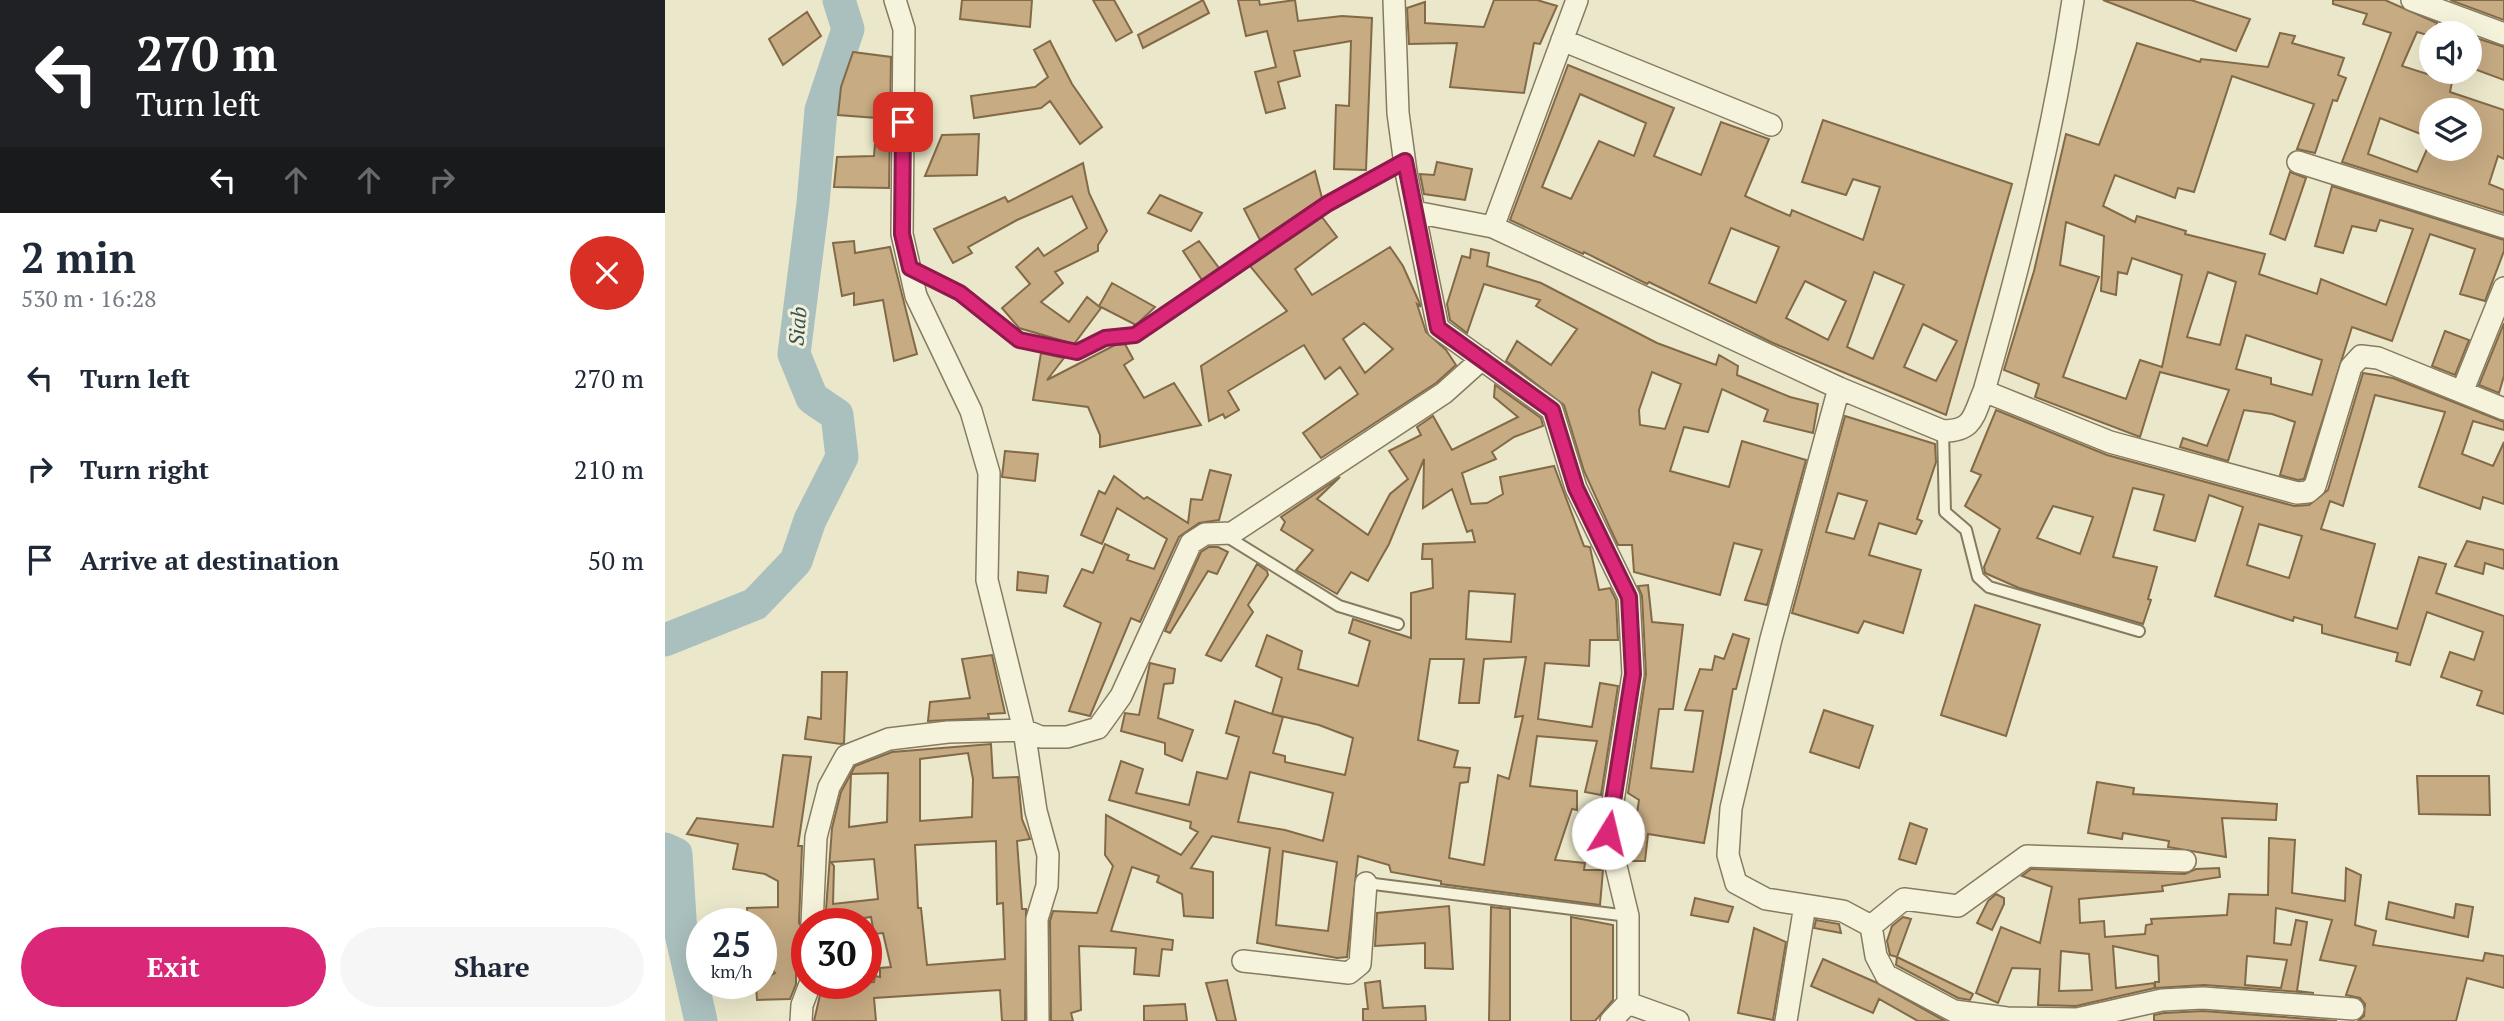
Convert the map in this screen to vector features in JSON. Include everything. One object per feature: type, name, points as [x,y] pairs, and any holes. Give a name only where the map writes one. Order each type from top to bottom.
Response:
[{"type":"street","points":[[895,0],[904,29],[902,234],[916,296],[971,411],[989,473],[987,580],[1024,730],[1036,811],[1048,855],[1047,886],[1037,919],[1038,1021]]},
{"type":"street","points":[[1394,0],[1398,113],[1438,328],[1552,410],[1576,488],[1629,597],[1633,674],[1608,833],[1627,916],[1628,1003],[1611,1021]]},
{"type":"street","points":[[1493,228],[1577,0]]},
{"type":"street","points":[[1415,212],[1493,228],[1839,387],[1943,432],[1959,431],[1970,425],[1984,391],[2029,230],[2062,70],[2073,0]]},
{"type":"street","points":[[2412,0],[2504,34]]},
{"type":"street","points":[[1562,40],[1771,125]]},
{"type":"street","points":[[2298,162],[2504,228]]},
{"type":"street","points":[[2462,392],[2504,288]]},
{"type":"street","points":[[1984,391],[2110,442],[2297,494],[2308,492],[2315,486],[2351,366],[2361,356],[2378,358],[2504,409]]},
{"type":"street","points":[[813,908],[816,837],[829,788],[846,756],[889,739],[989,728],[1024,730],[1041,737],[1067,737],[1098,728],[1121,696],[1191,543],[1205,534],[1232,533],[1444,393],[1482,359]]},
{"type":"street","points":[[1839,387],[1768,652],[1731,808],[1728,855],[1736,883],[1766,899],[1843,911],[1871,926]]},
{"type":"street","points":[[1871,926],[1904,899],[1958,906],[2027,856],[2185,860]]},
{"type":"street","points":[[1243,961],[1349,973],[1360,964],[1366,883]]},
{"type":"street","points":[[1786,1021],[1805,905]]},
{"type":"street","points":[[1871,926],[1876,956],[1887,975],[1954,1012],[2007,1018],[2077,1020],[2162,1000],[2203,998],[2353,1010]]},
{"type":"street","points":[[801,1021],[804,999]]},
{"type":"street","points":[[1628,1003],[1678,1021]]},
{"type":"lane","points":[[910,268],[960,293],[1019,340],[1077,352],[1105,338],[1135,335],[1327,204],[1405,161]]},
{"type":"lane","points":[[1943,432],[1945,512],[1966,530],[1979,577],[1989,587],[2139,631]]},
{"type":"lane","points":[[1221,533],[1339,606],[1398,624]]},
{"type":"lane","points":[[1366,883],[1627,916]]},
{"type":"building","points":[[962,0],[1032,0],[1030,27],[960,19]]},
{"type":"building","points":[[1093,0],[1114,0],[1132,32],[1116,41]]},
{"type":"building","points":[[1203,0],[1209,13],[1143,48],[1138,35]]},
{"type":"building","points":[[1238,0],[1259,0],[1260,5],[1295,0],[1298,21],[1342,16],[1372,18],[1366,170],[1334,169],[1336,105],[1349,106],[1351,41],[1294,51],[1300,76],[1278,82],[1285,108],[1266,113],[1255,72],[1276,67],[1267,31],[1246,36]]},
{"type":"building","points":[[1494,0],[1537,0],[1557,6],[1540,44],[1534,43],[1524,93],[1450,87],[1457,43],[1409,44],[1407,8],[1425,2],[1425,23],[1484,27]]},
{"type":"building","points":[[2103,0],[2191,0],[2250,19],[2236,51]]},
{"type":"building","points":[[2333,0],[2385,0],[2432,21],[2419,21],[2419,33],[2402,66],[2419,71],[2419,84],[2452,84],[2450,92],[2468,98],[2419,98],[2419,133],[2380,118],[2368,154],[2417,172],[2422,161],[2482,161],[2482,103],[2504,110],[2504,159],[2498,156],[2489,184],[2504,190],[2504,213],[2342,162],[2391,33],[2363,24],[2367,14],[2333,4]]},
{"type":"building","points":[[2450,0],[2504,0],[2504,20]]},
{"type":"building","points":[[807,12],[821,36],[783,65],[769,39]]},
{"type":"building","points":[[2280,33],[2295,36],[2292,43],[2344,58],[2338,75],[2346,78],[2337,101],[2333,100],[2315,153],[2297,149],[2314,104],[2232,76],[2194,192],[2178,188],[2175,198],[2115,175],[2103,206],[2135,222],[2137,216],[2186,231],[2185,234],[2265,254],[2259,274],[2317,294],[2321,279],[2386,305],[2413,229],[2380,220],[2376,231],[2352,226],[2343,253],[2315,246],[2332,186],[2504,240],[2504,251],[2485,301],[2460,294],[2475,249],[2430,234],[2392,341],[2352,327],[2304,479],[2298,480],[2280,475],[2295,422],[2272,414],[2244,410],[2228,461],[2180,447],[2183,438],[2207,446],[2229,390],[2160,372],[2140,437],[2035,397],[2039,384],[2004,370],[2034,271],[2066,134],[2099,145],[2137,43],[2200,62],[2201,59],[2268,67]],"holes":[[[2066,222],[2104,236],[2101,291],[2116,295],[2118,272],[2127,274],[2132,258],[2182,275],[2162,367],[2140,360],[2126,399],[2063,377],[2099,277],[2060,265]],[[2208,272],[2236,282],[2220,345],[2187,337]],[[2246,335],[2322,360],[2312,395],[2271,384],[2271,378],[2236,369]]]},
{"type":"building","points":[[2482,40],[2504,47],[2504,80],[2482,72]]},
{"type":"building","points":[[1050,41],[1072,84],[1102,127],[1080,144],[1050,101],[1041,108],[974,118],[971,96],[1035,87],[1048,77],[1034,50]]},
{"type":"building","points":[[853,52],[891,57],[889,188],[834,187],[837,157],[874,156],[877,118],[838,115],[841,87]]},
{"type":"building","points":[[1568,65],[1674,108],[1654,156],[1701,175],[1721,122],[1769,139],[1745,196],[1790,216],[1792,210],[1863,240],[1880,187],[1853,179],[1846,195],[1802,182],[1823,120],[2012,184],[1946,415],[1773,343],[1649,282],[1647,284],[1584,252],[1583,254],[1510,220]],"holes":[[[1580,94],[1646,123],[1634,156],[1599,141],[1571,199],[1542,187]],[[1731,228],[1779,247],[1756,303],[1709,283]],[[1874,272],[1904,285],[1873,359],[1847,347]],[[1805,281],[1846,301],[1828,340],[1786,318]],[[1923,324],[1957,341],[1936,381],[1904,367]]]},
{"type":"building","points":[[979,134],[977,175],[925,176],[942,135]]},
{"type":"building","points":[[1437,162],[1472,169],[1465,200],[1424,194],[1420,174],[1434,175]]},
{"type":"building","points":[[1083,163],[1089,193],[1107,231],[1098,245],[1098,251],[1055,272],[1063,283],[1041,302],[1069,322],[1087,297],[1101,308],[1074,344],[1019,328],[1002,308],[1030,284],[1016,267],[1038,248],[1044,256],[1087,228],[1072,196],[1017,220],[968,247],[972,253],[953,263],[934,229],[1005,197],[1008,202]]},
{"type":"building","points":[[1315,171],[1322,198],[1260,240],[1244,209]]},
{"type":"building","points":[[2290,172],[2306,178],[2285,240],[2270,234]]},
{"type":"building","points":[[1160,195],[1202,213],[1191,231],[1148,213]]},
{"type":"building","points":[[1322,217],[1337,237],[1295,269],[1312,295],[1390,247],[1403,266],[1420,304],[1417,304],[1426,332],[1446,350],[1456,365],[1436,383],[1321,458],[1303,433],[1358,394],[1340,367],[1325,379],[1304,345],[1228,391],[1239,410],[1225,418],[1223,414],[1209,421],[1201,366],[1287,311],[1250,266]],"holes":[[[1364,323],[1393,349],[1365,373],[1343,339]]]},
{"type":"building","points":[[854,241],[855,253],[890,247],[917,354],[894,361],[883,300],[854,305],[854,293],[842,296],[833,243]]},
{"type":"building","points":[[1199,241],[1219,268],[1202,280],[1183,251]]},
{"type":"building","points":[[1471,249],[1489,253],[1487,266],[1541,283],[1657,343],[1716,365],[1719,355],[1738,366],[1737,375],[1790,397],[1818,404],[1813,433],[1764,421],[1768,410],[1722,389],[1708,432],[1684,427],[1670,471],[1729,487],[1742,441],[1806,460],[1767,605],[1745,600],[1762,550],[1734,543],[1720,595],[1634,572],[1632,545],[1618,545],[1584,471],[1564,405],[1506,361],[1517,341],[1551,365],[1577,329],[1536,306],[1540,300],[1484,284],[1467,333],[1450,320],[1447,304],[1462,256],[1470,258]],"holes":[[[1652,372],[1681,384],[1665,429],[1640,425],[1639,410]]]},
{"type":"building","points":[[1112,283],[1155,307],[1136,325],[1099,306]]},
{"type":"building","points":[[2504,323],[2504,376],[2499,393],[2479,385]]},
{"type":"building","points":[[2445,331],[2469,340],[2455,375],[2432,366]]},
{"type":"building","points":[[1125,344],[1133,359],[1124,365],[1144,398],[1174,383],[1201,425],[1100,447],[1100,435],[1088,407],[1033,400],[1041,353],[1064,358],[1047,380],[1115,345]]},
{"type":"building","points":[[2363,373],[2393,378],[2504,422],[2504,430],[2473,421],[2462,454],[2493,466],[2504,442],[2504,504],[2483,497],[2480,509],[2419,487],[2445,412],[2375,395],[2343,506],[2330,501],[2321,529],[2375,544],[2355,617],[2397,629],[2419,557],[2446,564],[2436,593],[2504,616],[2504,714],[2477,705],[2482,691],[2441,677],[2450,652],[2474,660],[2483,632],[2427,612],[2410,665],[2396,661],[2398,653],[2322,633],[2322,625],[2294,617],[2293,621],[2215,596],[2243,507],[2209,495],[2195,541],[2154,530],[2164,495],[2133,488],[2113,557],[2157,567],[2143,624],[2019,588],[1985,573],[1984,567],[2000,529],[1965,506],[1981,475],[1971,471],[1996,410],[2107,455],[2294,506],[2309,505],[2328,490]],"holes":[[[2053,506],[2093,517],[2080,554],[2037,538]],[[2259,524],[2302,536],[2289,578],[2247,565]]]},
{"type":"building","points":[[1495,385],[1541,418],[1543,426],[1514,437],[1492,452],[1496,459],[1462,473],[1471,504],[1487,503],[1503,494],[1500,477],[1554,466],[1584,546],[1590,547],[1599,590],[1610,588],[1616,600],[1618,640],[1590,640],[1589,666],[1545,663],[1538,719],[1592,727],[1600,683],[1618,686],[1601,795],[1585,792],[1597,741],[1537,736],[1530,786],[1577,791],[1577,810],[1572,809],[1555,860],[1585,863],[1584,870],[1603,870],[1600,905],[1441,884],[1441,881],[1391,872],[1389,865],[1358,856],[1347,957],[1337,958],[1257,943],[1270,848],[1212,836],[1191,868],[1213,872],[1213,918],[1184,916],[1182,894],[1157,882],[1159,876],[1132,867],[1111,931],[1173,940],[1172,950],[1162,949],[1159,976],[1134,974],[1136,948],[1079,946],[1081,1010],[1071,1013],[1073,1021],[1051,1021],[1050,921],[1053,911],[1097,913],[1113,866],[1105,855],[1106,815],[1181,855],[1198,832],[1190,828],[1191,822],[1109,800],[1121,761],[1143,769],[1136,793],[1189,805],[1197,772],[1227,779],[1239,737],[1226,733],[1235,701],[1272,714],[1282,678],[1256,666],[1267,635],[1302,651],[1298,669],[1358,686],[1370,641],[1349,633],[1353,619],[1411,638],[1411,593],[1433,588],[1432,559],[1422,559],[1423,544],[1475,542],[1472,530],[1467,532],[1452,489],[1423,508],[1424,459],[1389,544],[1368,581],[1351,572],[1337,594],[1296,570],[1313,550],[1281,530],[1285,522],[1281,517],[1340,477],[1317,499],[1368,535],[1390,494],[1408,479],[1389,451],[1421,435],[1417,427],[1433,416],[1452,450],[1518,417],[1494,397]],"holes":[[[1469,591],[1515,594],[1511,642],[1466,639]],[[1526,657],[1515,717],[1523,716],[1509,779],[1498,775],[1484,865],[1449,858],[1460,783],[1468,782],[1470,768],[1454,767],[1458,751],[1418,740],[1430,659],[1464,659],[1459,703],[1479,703],[1484,659]],[[1272,714],[1319,725],[1353,738],[1345,775],[1285,762],[1285,756],[1273,753],[1283,717]],[[1250,772],[1333,793],[1323,841],[1285,830],[1238,822]],[[1283,851],[1337,862],[1328,931],[1276,925]]]},
{"type":"building","points":[[1845,416],[1935,444],[1936,462],[1917,519],[1922,521],[1916,534],[1879,523],[1869,555],[1921,570],[1903,633],[1864,621],[1858,633],[1792,613]],"holes":[[[1838,493],[1867,501],[1854,539],[1826,532]]]},
{"type":"building","points":[[1005,451],[1038,454],[1035,481],[1002,477]]},
{"type":"building","points":[[1210,470],[1231,475],[1219,520],[1199,523],[1179,537],[1140,622],[1131,618],[1090,716],[1069,711],[1101,623],[1064,606],[1082,569],[1093,573],[1105,544],[1129,555],[1127,560],[1154,569],[1167,539],[1117,508],[1102,544],[1081,535],[1099,491],[1105,494],[1114,476],[1144,499],[1147,497],[1188,523],[1191,499],[1202,500]]},
{"type":"building","points":[[2467,541],[2504,550],[2504,569],[2485,563],[2483,574],[2455,566]]},
{"type":"building","points":[[1209,547],[1218,547],[1228,552],[1217,574],[1208,571],[1170,633],[1165,631],[1201,552]]},
{"type":"building","points":[[1257,564],[1267,571],[1268,575],[1248,605],[1253,612],[1221,661],[1206,655]]},
{"type":"building","points":[[1018,572],[1048,576],[1046,593],[1017,590]]},
{"type":"building","points":[[1648,585],[1652,622],[1683,625],[1673,709],[1659,709],[1651,768],[1693,772],[1703,711],[1685,710],[1700,669],[1712,670],[1715,656],[1724,659],[1733,634],[1749,639],[1736,689],[1733,689],[1704,843],[1648,834],[1645,861],[1630,861],[1639,800],[1628,793],[1646,674],[1642,596],[1638,586]]},
{"type":"building","points":[[1975,605],[2040,625],[2006,736],[1941,715]]},
{"type":"building","points":[[992,655],[1005,713],[988,714],[989,718],[928,721],[930,702],[970,698],[962,659]]},
{"type":"building","points":[[1150,663],[1175,669],[1173,683],[1164,684],[1158,718],[1193,730],[1182,761],[1165,754],[1165,743],[1121,731],[1125,713],[1139,715]]},
{"type":"building","points":[[822,672],[847,672],[844,743],[841,744],[805,739],[808,717],[821,719]]},
{"type":"building","points":[[1824,710],[1873,726],[1859,768],[1810,752]]},
{"type":"building","points":[[991,744],[993,778],[1018,777],[1022,819],[1030,839],[1017,841],[1022,909],[1026,909],[1025,1021],[1002,1021],[1000,990],[882,997],[882,968],[891,967],[882,933],[882,908],[826,908],[832,828],[841,792],[855,766],[892,752]],"holes":[[[968,753],[973,779],[972,817],[920,821],[920,759]],[[888,773],[887,822],[849,827],[851,774]],[[996,841],[997,904],[1003,903],[1005,959],[927,965],[921,908],[918,908],[915,845]],[[874,859],[878,899],[833,904],[834,866],[831,862]]]},
{"type":"building","points":[[783,755],[811,757],[798,846],[802,846],[800,908],[791,908],[791,996],[790,999],[757,1000],[777,999],[777,908],[747,908],[778,907],[778,881],[765,874],[733,869],[738,844],[687,834],[697,818],[773,827]]},
{"type":"building","points":[[2417,776],[2489,776],[2490,815],[2419,814]]},
{"type":"building","points":[[2097,782],[2134,788],[2133,794],[2277,804],[2276,820],[2222,818],[2226,857],[2168,847],[2169,841],[2123,833],[2122,839],[2088,833]]},
{"type":"building","points":[[1910,823],[1927,829],[1916,864],[1899,859]]},
{"type":"building","points":[[2269,838],[2295,840],[2292,893],[2345,901],[2346,868],[2361,875],[2355,925],[2376,931],[2373,945],[2483,961],[2485,953],[2504,956],[2504,988],[2467,978],[2456,1021],[2358,1021],[2364,1016],[2365,1004],[2360,998],[2346,995],[2356,966],[2320,960],[2332,920],[2276,908],[2274,943],[2291,945],[2296,920],[2307,922],[2297,991],[2314,993],[2204,985],[2155,988],[2076,1006],[2038,1005],[2040,969],[2012,968],[1998,1003],[1976,993],[2001,927],[2040,943],[2052,887],[2022,876],[2031,869],[2185,874],[2196,869],[2219,868],[2220,877],[2162,886],[2163,891],[2079,899],[2080,923],[2104,921],[2105,937],[2145,934],[2146,925],[2152,924],[2151,919],[2227,915],[2229,894],[2268,895]],"holes":[[[2113,946],[2158,956],[2159,982],[2155,982],[2155,988],[2154,983],[2116,988]],[[2061,951],[2089,954],[2092,990],[2059,991]],[[2247,956],[2287,960],[2281,988],[2245,985]]]},
{"type":"building","points":[[1996,894],[2004,898],[2004,904],[1992,930],[1977,923],[1988,901]]},
{"type":"building","points":[[1695,898],[1733,907],[1728,922],[1691,915]]},
{"type":"building","points":[[2389,902],[2454,918],[2456,904],[2473,907],[2468,937],[2386,919]]},
{"type":"building","points":[[1449,906],[1453,969],[1425,968],[1425,943],[1375,946],[1377,913]]},
{"type":"building","points":[[1491,907],[1510,909],[1510,1021],[1489,1021]]},
{"type":"building","points":[[1571,917],[1613,925],[1613,1000],[1595,1021],[1571,1021]]},
{"type":"building","points":[[1903,917],[1911,919],[1897,957],[1890,955],[1887,941],[1892,926]]},
{"type":"building","points":[[1816,920],[1839,924],[1841,933],[1814,928]]},
{"type":"building","points":[[1754,928],[1786,942],[1773,1020],[1738,1013]]},
{"type":"building","points":[[1897,957],[1973,994],[1970,1000],[1958,998],[1896,965]]},
{"type":"building","points":[[1823,959],[1875,982],[1945,1021],[1918,1021],[1879,999],[1873,1013],[1811,986]]},
{"type":"building","points":[[1227,980],[1236,1021],[1217,1021],[1206,983]]},
{"type":"building","points":[[1380,981],[1383,1008],[1425,1006],[1426,1021],[1363,1021],[1363,1009],[1368,1009],[1365,983]]},
{"type":"building","points":[[819,999],[874,999],[876,1021],[814,1021]]},
{"type":"building","points":[[1185,1004],[1187,1021],[1144,1021],[1144,1006]]},
{"type":"building","points":[[2203,1011],[2337,1021],[2154,1021],[2154,1015]]},
{"type":"waterway","name":"Siab","points":[[665,640],[755,604],[796,561],[810,520],[842,457],[837,415],[812,398],[794,354],[813,203],[821,110],[848,29],[839,0]]},
{"type":"waterway","name":"Siab","points":[[665,849],[676,854],[681,934],[701,1021]]},
{"type":"route","points":[[903,122],[902,234],[910,268],[960,293],[1019,340],[1077,352],[1105,338],[1135,335],[1195,291],[1327,204],[1405,161],[1438,328],[1552,410],[1576,488],[1629,597],[1633,674],[1608,833]]}]
